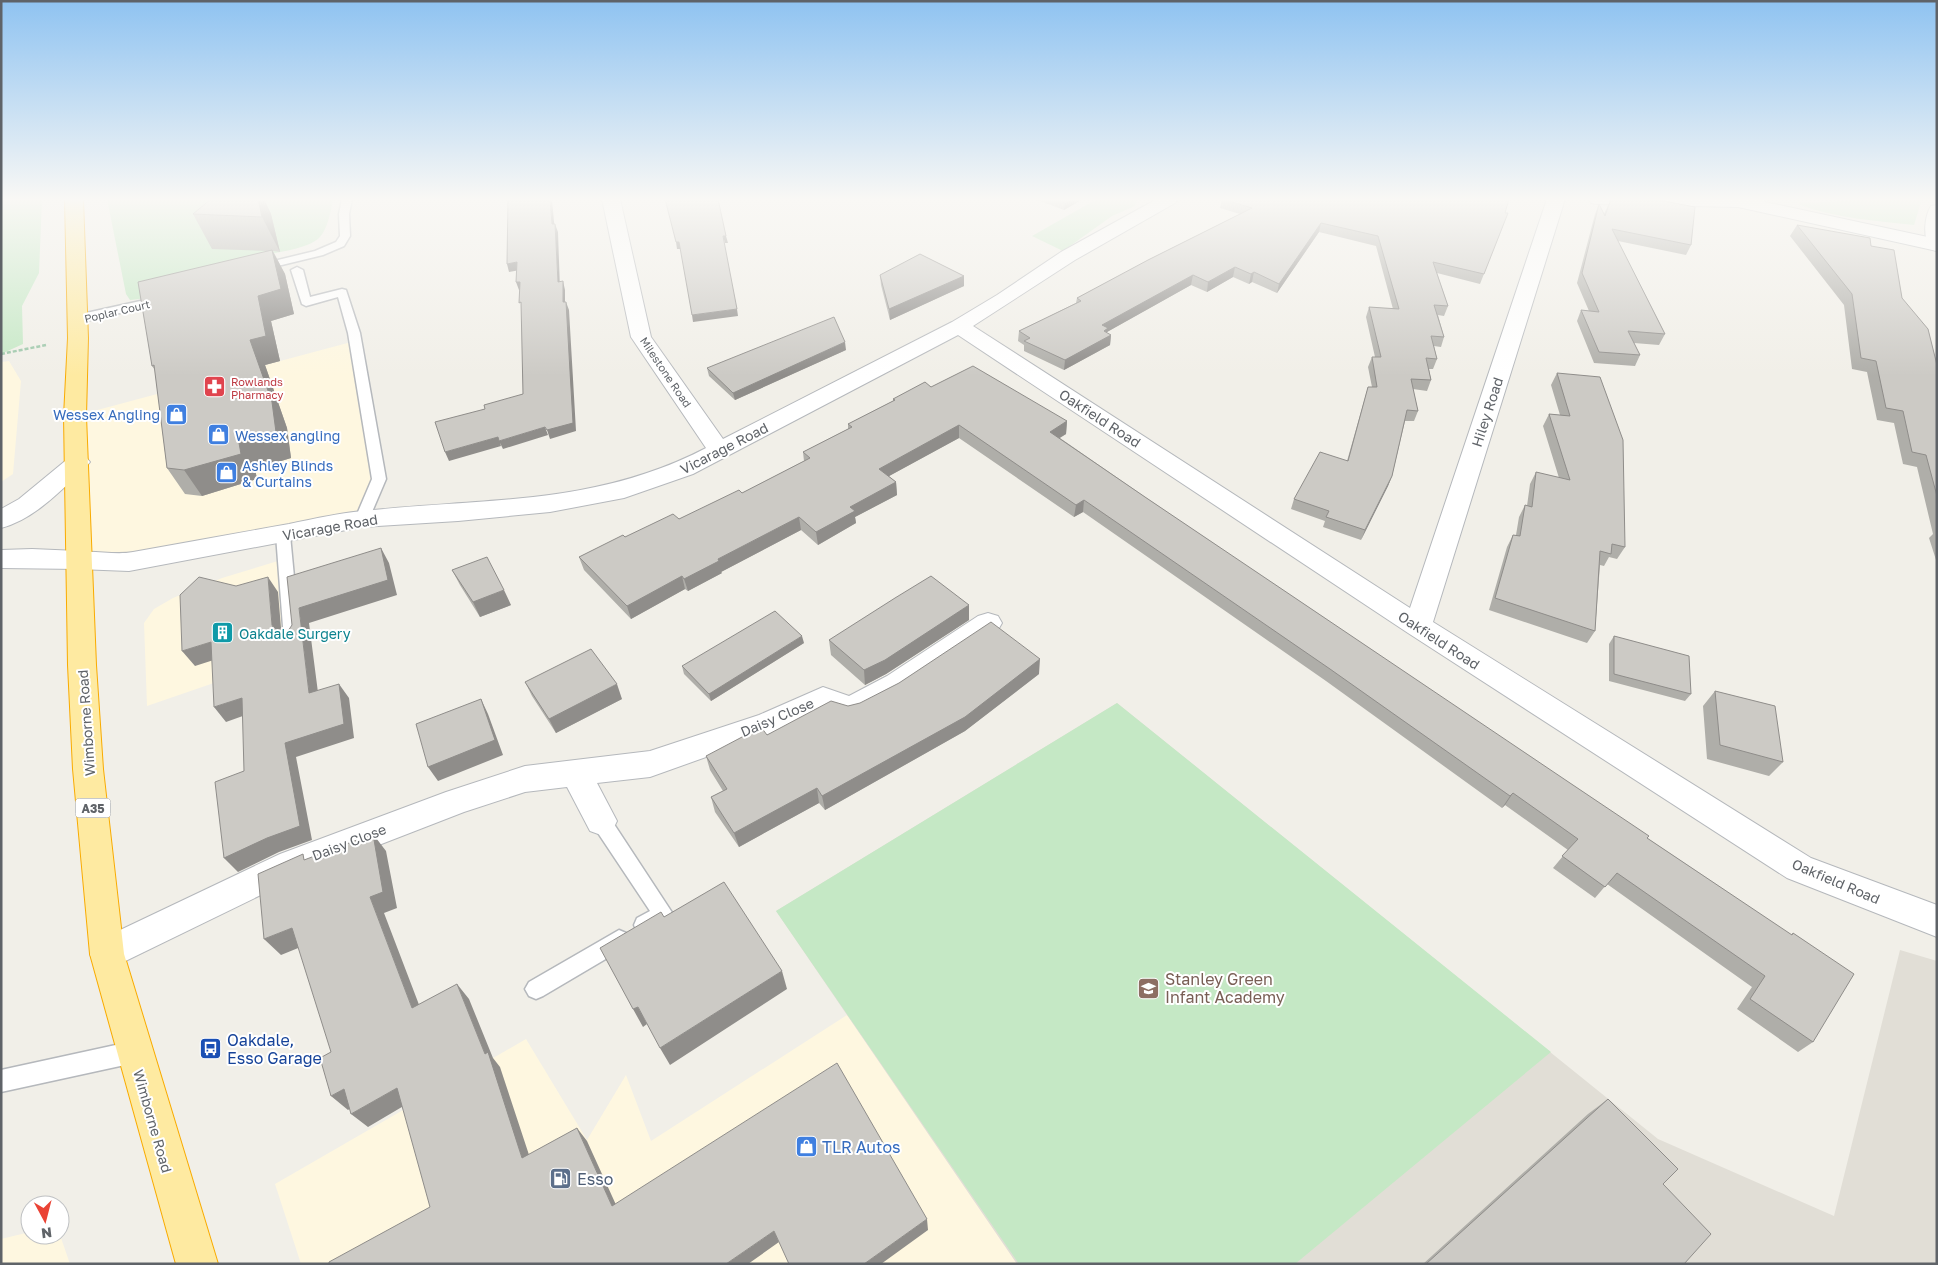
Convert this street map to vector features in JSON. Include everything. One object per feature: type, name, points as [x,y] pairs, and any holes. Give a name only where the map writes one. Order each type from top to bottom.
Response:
[{"type":"highway","name":"Wimborne Road","points":[[76,258],[78,329],[75,416],[78,462],[78,560],[88,769],[108,954],[134,1052],[197,1264]]},
{"type":"street","name":"Milestone Road","points":[[624,258],[641,337],[719,450]]},
{"type":"street","name":"Vicarage Road","points":[[1,559],[32,558],[129,562],[283,535],[362,518],[458,513],[550,504],[624,490],[685,469],[959,326],[1004,299],[1065,258]]},
{"type":"street","name":"Hiley Road","points":[[1418,626],[1537,258]]},
{"type":"street","name":"Oakfield Road","points":[[959,326],[1418,626],[1800,868],[1937,921]]},
{"type":"street","points":[[1,520],[28,505],[78,462]]},
{"type":"street","name":"Daisy Close","points":[[108,954],[292,864],[456,801],[525,779],[650,764],[769,723],[823,698],[851,708],[897,684],[988,623]]},
{"type":"street","points":[[575,773],[601,821]]},
{"type":"lane","points":[[249,271],[299,258]]},
{"type":"lane","points":[[297,270],[306,302],[342,292],[354,333],[380,479],[362,518]]},
{"type":"lane","name":"Poplar Court","points":[[78,329],[176,296]]},
{"type":"lane","points":[[283,535],[292,640]]},
{"type":"lane","points":[[536,989],[662,914],[601,821]]},
{"type":"lane","points":[[1,1082],[134,1052]]},
{"type":"path","points":[[1,354],[78,329]]},
{"type":"shaded area","points":[[355,341],[379,479],[362,519],[78,560],[75,416]]},
{"type":"shaded area","points":[[9,361],[21,381],[13,474],[1,482],[1,362]]},
{"type":"shaded area","points":[[291,557],[301,653],[147,706],[144,623],[154,609],[173,598],[222,578]]},
{"type":"shaded area","name":"Stanley Green Infant Academy","points":[[1117,703],[1658,1139],[1834,1216],[1900,950],[1937,961],[1937,1264],[1017,1264],[776,911]]},
{"type":"shaded area","points":[[847,1015],[1020,1264],[301,1264],[275,1184],[526,1039],[587,1140],[626,1075],[651,1141]]},
{"type":"shaded area","points":[[20,1234],[20,1245],[63,1245],[70,1264],[1,1264],[1,1239]]},
{"type":"green space","points":[[1,258],[40,258],[39,273],[22,306],[23,344],[1,354]]},
{"type":"green space","points":[[119,258],[249,258],[161,294],[130,300],[126,294]]},
{"type":"green space","name":"Stanley Green Infant Academy","points":[[1117,703],[1551,1052],[1295,1264],[1019,1264],[776,911]]},
{"type":"building","points":[[238,258],[274,258],[281,289],[258,296],[266,336],[250,340],[272,402],[276,432],[239,443],[241,454],[184,470],[167,468],[154,365],[152,366],[138,282]]},
{"type":"building","points":[[507,258],[557,258],[558,282],[563,281],[563,302],[566,302],[573,423],[547,430],[545,427],[499,441],[498,437],[445,452],[435,422],[485,409],[484,405],[523,394],[521,302],[519,303],[520,282],[516,282],[517,262],[507,264]]},
{"type":"building","points":[[682,258],[727,258],[737,309],[692,315]]},
{"type":"building","points":[[912,258],[928,258],[964,276],[889,309],[880,275]]},
{"type":"building","points":[[1152,258],[1297,258],[1279,284],[1254,272],[1251,274],[1235,267],[1208,282],[1193,275],[1102,325],[1108,328],[1104,331],[1111,335],[1065,360],[1024,341],[1030,338],[1019,331],[1081,301],[1077,298]]},
{"type":"building","points":[[1384,258],[1490,258],[1484,274],[1433,262],[1448,306],[1434,305],[1444,337],[1431,336],[1437,359],[1426,358],[1431,380],[1411,379],[1418,411],[1407,410],[1392,476],[1365,530],[1326,517],[1329,511],[1294,499],[1320,452],[1348,461],[1368,387],[1377,387],[1372,357],[1381,357],[1369,307],[1399,309]]},
{"type":"building","points":[[1586,258],[1627,258],[1665,334],[1628,331],[1640,355],[1599,352],[1581,310],[1599,312],[1582,273]]},
{"type":"building","points":[[1823,258],[1895,258],[1902,298],[1928,329],[1937,365],[1937,496],[1926,455],[1912,452],[1903,411],[1886,408],[1876,361],[1861,358],[1852,294]]},
{"type":"building","points":[[834,317],[845,342],[733,393],[707,368]]},
{"type":"building","points":[[973,366],[1067,421],[1050,432],[1649,836],[1647,838],[1854,974],[1813,1042],[1750,999],[1765,976],[1617,873],[1605,887],[1562,856],[1578,839],[1513,793],[1510,796],[1330,669],[1084,500],[1076,505],[959,425],[879,469],[896,482],[850,507],[855,511],[816,532],[799,517],[718,559],[719,561],[684,579],[682,576],[627,606],[579,557],[623,535],[625,537],[673,514],[679,519],[739,490],[742,493],[810,458],[803,452],[852,427],[848,424],[895,400],[893,399],[925,382],[931,387]]},
{"type":"building","points":[[1557,373],[1600,377],[1623,440],[1625,547],[1612,544],[1611,554],[1600,551],[1595,631],[1495,598],[1513,535],[1520,536],[1525,505],[1532,507],[1536,472],[1570,480],[1549,414],[1570,416]]},
{"type":"building","points":[[381,548],[388,580],[299,608],[309,693],[339,684],[344,724],[285,743],[300,826],[267,838],[224,858],[215,782],[244,771],[242,698],[214,707],[211,642],[182,651],[180,595],[199,577],[236,586],[268,577],[272,625],[275,631],[282,633],[288,631],[292,625],[287,577]]},
{"type":"building","points":[[487,557],[504,590],[473,602],[452,570]]},
{"type":"building","points":[[931,576],[969,605],[885,660],[864,670],[829,640],[895,598]]},
{"type":"building","points":[[775,611],[802,636],[709,694],[682,666]]},
{"type":"building","points":[[991,622],[1040,659],[965,717],[822,796],[817,788],[734,833],[711,797],[727,789],[706,756],[761,727],[767,735],[831,701],[848,706],[860,703],[899,683]]},
{"type":"building","points":[[1614,636],[1689,656],[1691,694],[1614,674]]},
{"type":"building","points":[[591,649],[617,684],[549,719],[525,682]]},
{"type":"building","points":[[1715,691],[1775,706],[1783,762],[1720,745]]},
{"type":"building","points":[[481,699],[495,740],[428,767],[416,724]]},
{"type":"building","points":[[373,834],[383,892],[370,897],[412,1008],[457,984],[485,1054],[488,1052],[522,1158],[577,1128],[612,1206],[837,1063],[927,1219],[864,1264],[789,1264],[774,1231],[726,1264],[329,1264],[329,1262],[430,1207],[397,1088],[351,1114],[344,1089],[331,1096],[320,1058],[331,1052],[292,928],[264,939],[258,874],[303,854],[304,860]]},
{"type":"building","points":[[724,882],[782,971],[660,1048],[638,1007],[633,1009],[600,948],[661,912],[664,917]]},
{"type":"building","points":[[1608,1099],[1678,1169],[1663,1184],[1711,1234],[1684,1264],[1426,1264]]},
{"type":"place","name":"Rowlands Pharmacy","points":[[215,387]]},
{"type":"place","name":"Wessex Angling","points":[[176,414]]},
{"type":"place","name":"Wessex angling","points":[[219,435]]},
{"type":"place","name":"Ashley Blinds & Curtains","points":[[226,473]]},
{"type":"place","name":"Oakdale Surgery","points":[[223,633]]},
{"type":"place","name":"Stanley Green Infant Academy","points":[[1149,988]]},
{"type":"place","name":"Oakdale, Esso Garage","points":[[211,1049]]},
{"type":"place","name":"TLR Autos","points":[[806,1147]]},
{"type":"place","name":"Esso","points":[[561,1179]]}]
